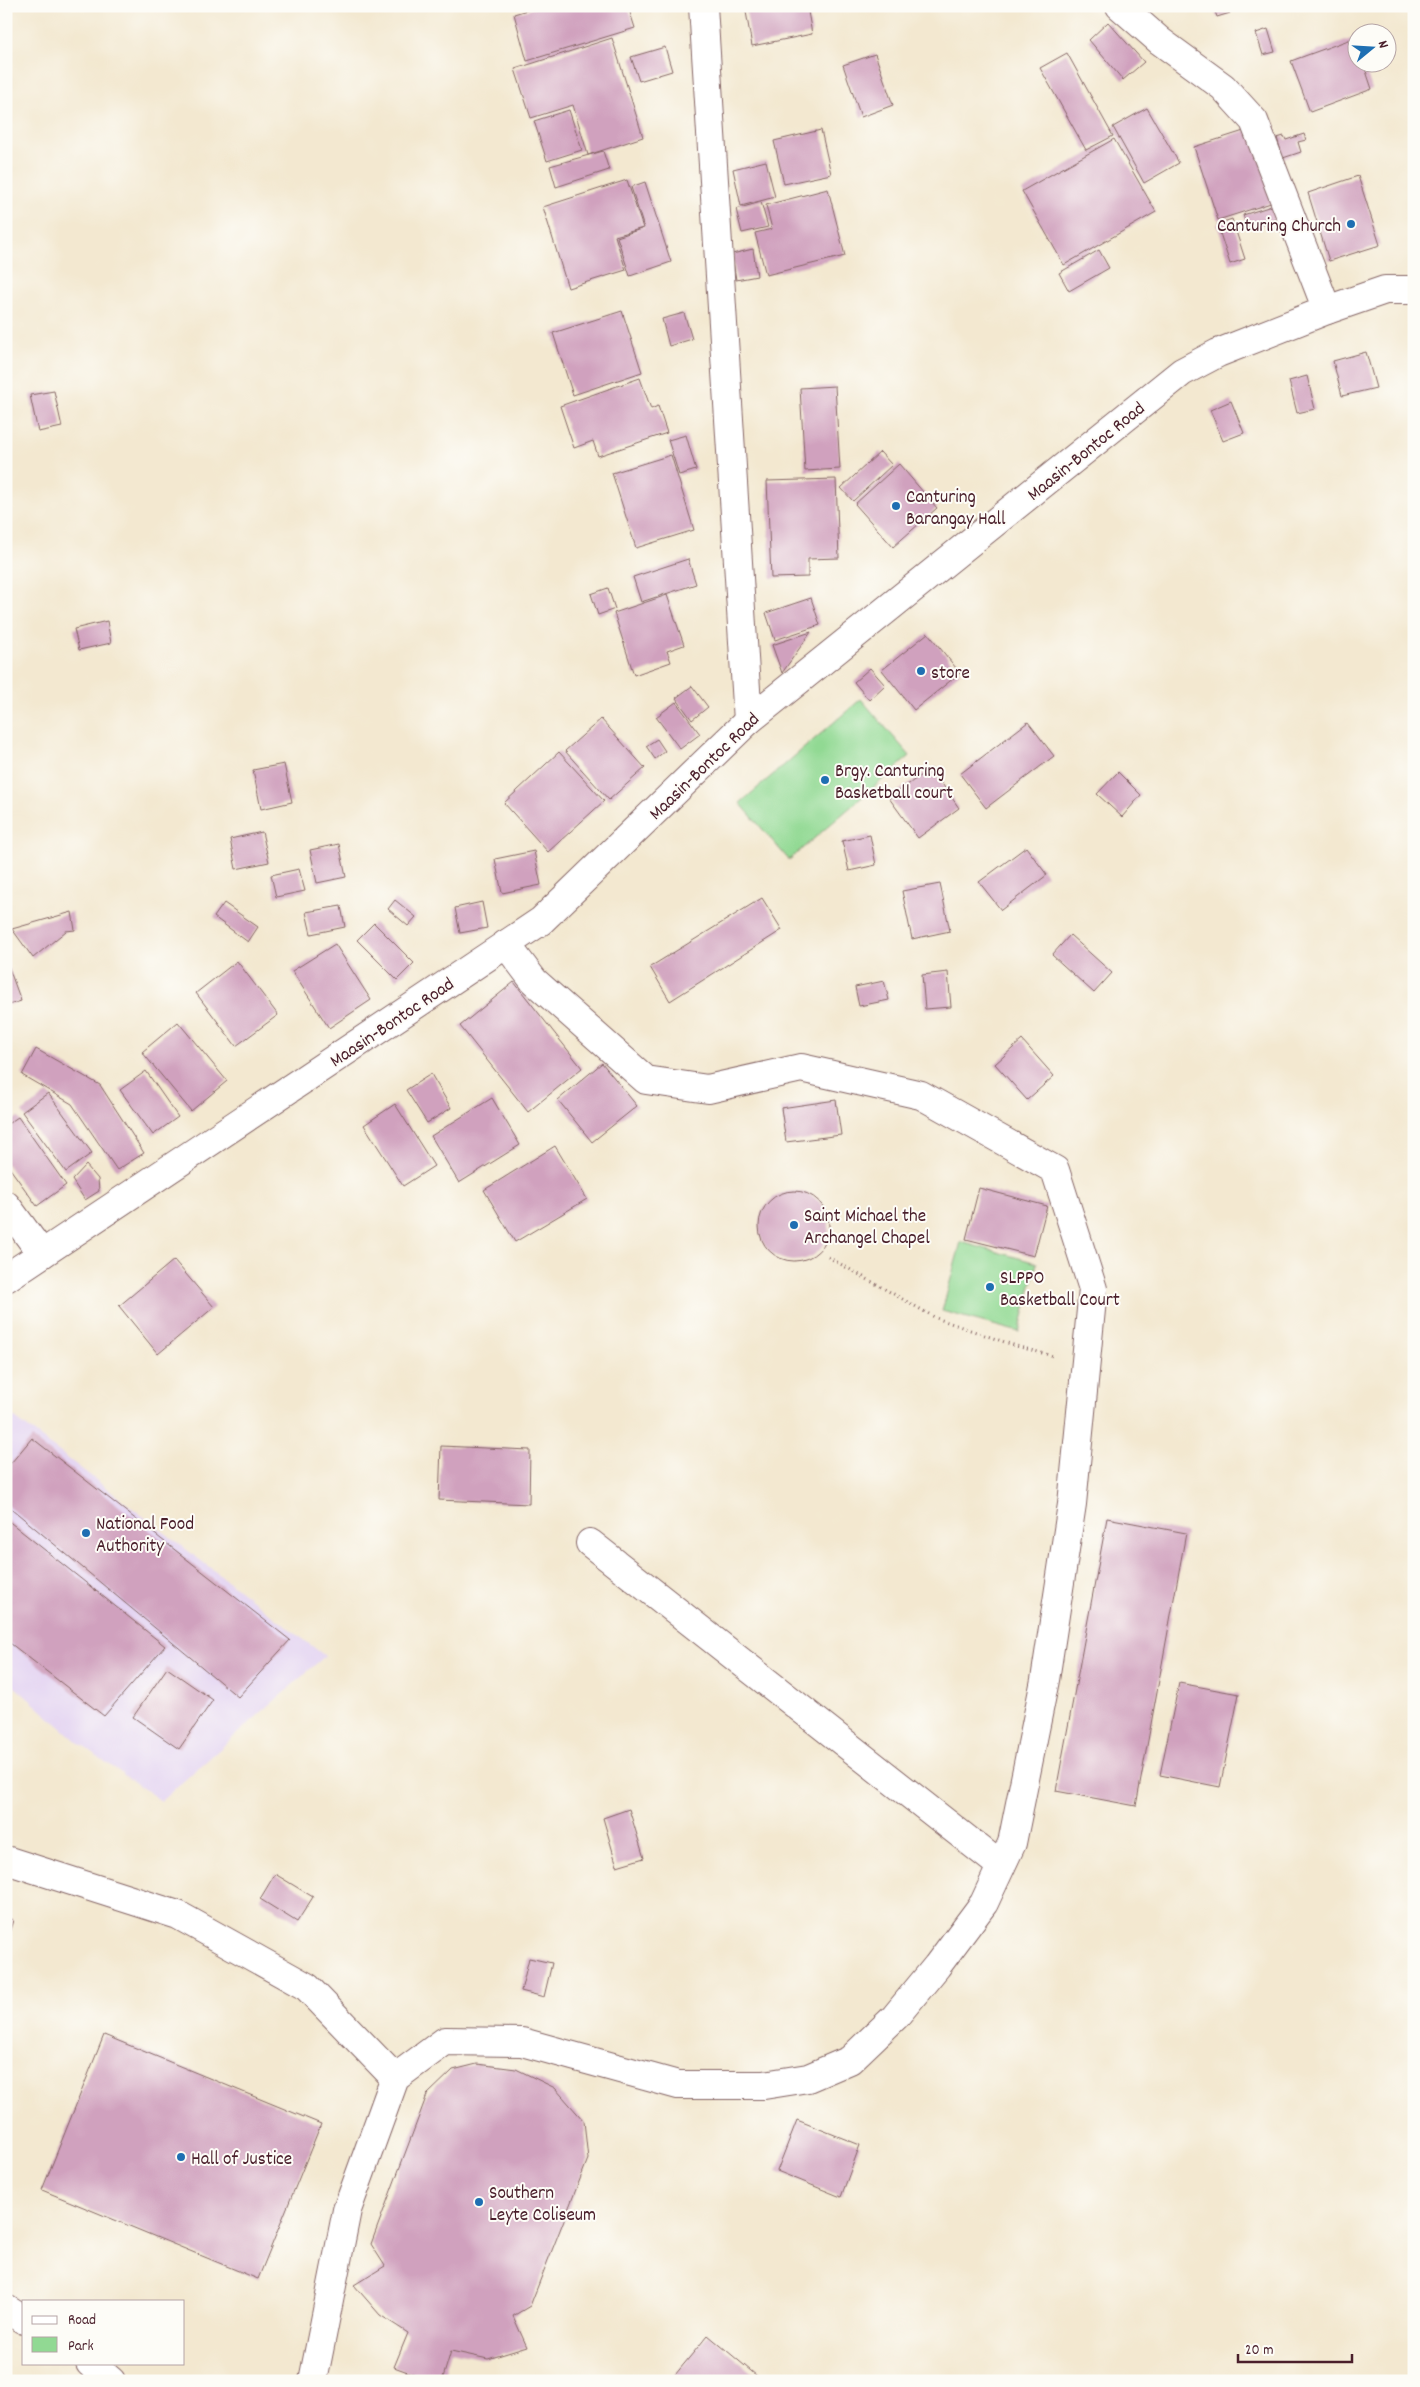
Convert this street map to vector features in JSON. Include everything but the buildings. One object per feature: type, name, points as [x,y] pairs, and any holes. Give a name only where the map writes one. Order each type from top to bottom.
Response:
[{"type":"street","points":[[703,6],[748,721]]},
{"type":"street","points":[[1120,6],[1160,41],[1223,87],[1254,121],[1327,310]]},
{"type":"street","name":"Maasin-Bontoc Road","points":[[6,1278],[541,921],[748,721],[1182,372],[1218,353],[1327,310],[1385,290],[1414,290]]},
{"type":"street","points":[[313,2381],[347,2210],[395,2078],[445,2041],[522,2042],[678,2085],[764,2085],[808,2078],[850,2060],[895,2017],[937,1966],[984,1903],[1012,1842],[1045,1680],[1072,1504],[1093,1289],[1055,1170],[921,1095],[801,1068],[708,1089],[646,1080],[534,981],[506,944]]},
{"type":"street","points":[[6,1205],[42,1254]]},
{"type":"street","points":[[590,1543],[1001,1866]]},
{"type":"street","points":[[6,1860],[178,1915],[290,1977],[307,1987],[395,2078]]},
{"type":"street","points":[[6,2309],[22,2319]]},
{"type":"street","points":[[91,2364],[111,2381]]},
{"type":"path","points":[[828,1257],[936,1318],[1016,1346],[1086,1364]]},
{"type":"shaded area","name":"National Food Authority","points":[[6,1411],[325,1656],[161,1801],[80,1744],[6,1679]]},
{"type":"green space","name":"Brgy. Canturing Basketball court","points":[[861,699],[910,756],[789,860],[740,803]]},
{"type":"green space","name":"SLPPO Basketball Court","points":[[961,1242],[1037,1263],[1019,1332],[942,1311]]},
{"type":"place","name":"Canturing Church","points":[[1351,224]]},
{"type":"place","name":"Canturing Barangay Hall","points":[[896,506]]},
{"type":"place","name":"store","points":[[921,671]]},
{"type":"place","name":"Brgy. Canturing Basketball court","points":[[825,780]]},
{"type":"place","name":"Saint Michael the Archangel Chapel","points":[[794,1225]]},
{"type":"place","name":"SLPPO Basketball Court","points":[[990,1287]]},
{"type":"place","name":"National Food Authority","points":[[86,1533]]},
{"type":"place","name":"Hall of Justice","points":[[181,2157]]},
{"type":"place","name":"Southern Leyte Coliseum","points":[[479,2202]]}]
